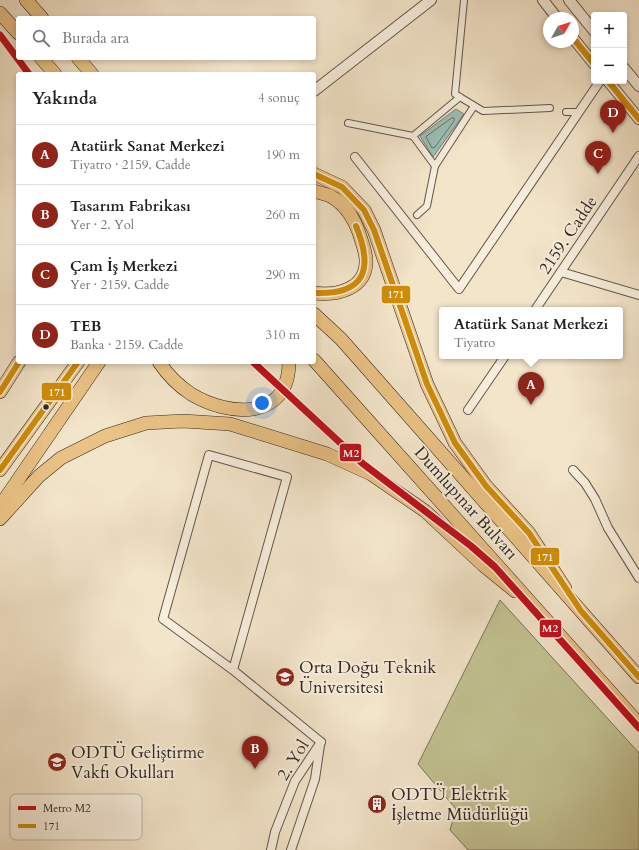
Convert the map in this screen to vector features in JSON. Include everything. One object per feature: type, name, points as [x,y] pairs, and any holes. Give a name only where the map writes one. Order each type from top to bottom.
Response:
[{"type":"main road","points":[[26,0],[40,16]]},
{"type":"main road","points":[[0,13],[16,31]]},
{"type":"main road","points":[[43,60],[53,72]]},
{"type":"main road","points":[[80,60],[90,72]]},
{"type":"main road","points":[[316,175],[342,187],[364,210],[374,230],[427,384],[455,443],[486,486],[529,532],[581,611]]},
{"type":"main road","points":[[316,192],[332,197],[349,213],[358,228],[366,260],[362,277],[350,289],[328,295],[316,293]]},
{"type":"main road","name":"Dumlupınar Bulvarı","points":[[316,316],[341,339],[639,677]]},
{"type":"main road","name":"Dumlupınar Bulvarı","points":[[316,362],[639,724]]},
{"type":"main road","points":[[0,392],[18,364]]},
{"type":"main road","points":[[0,470],[77,364]]},
{"type":"main road","points":[[0,506],[98,364]]},
{"type":"main road","points":[[160,364],[165,372],[190,394],[206,402],[224,408],[255,410],[271,402],[285,388],[289,372],[289,364]]},
{"type":"main road","points":[[0,519],[39,476],[61,458],[105,436],[146,423],[184,421],[230,424],[327,454],[371,474],[425,511],[483,565],[536,608]]},
{"type":"street","points":[[316,89],[431,0]]},
{"type":"street","points":[[464,0],[455,94],[483,111],[550,108]]},
{"type":"street","points":[[542,0],[552,12]]},
{"type":"street","points":[[569,0],[591,26]]},
{"type":"street","points":[[579,45],[591,60]]},
{"type":"street","points":[[627,72],[639,86]]},
{"type":"street","points":[[355,157],[459,288],[598,84]]},
{"type":"street","points":[[610,84],[639,120]]},
{"type":"street","points":[[413,136],[460,97]]},
{"type":"street","points":[[416,215],[427,206],[435,166],[474,106]]},
{"type":"street","points":[[566,112],[579,112]]},
{"type":"street","points":[[348,123],[413,136],[435,166]]},
{"type":"street","name":"2159. Cadde","points":[[538,307],[639,156]]},
{"type":"street","points":[[561,272],[639,295]]},
{"type":"street","points":[[468,410],[502,359]]},
{"type":"street","points":[[233,670],[287,477],[209,455],[163,619],[233,670],[321,742]]},
{"type":"street","points":[[573,470],[585,483],[595,499],[608,528],[639,578]]},
{"type":"street","name":"2. Yol","points":[[271,850],[275,832],[295,781],[321,742]]},
{"type":"street","name":"2. Yol","points":[[291,850],[315,779],[321,742]]},
{"type":"shaded area","points":[[500,600],[639,753],[639,850],[468,850],[450,830],[456,809],[418,764]]},
{"type":"water","points":[[456,109],[464,114],[433,157],[420,136]]},
{"type":"metro line","name":"M2","points":[[0,35],[16,57]]},
{"type":"metro line","name":"M2","points":[[19,60],[28,72]]},
{"type":"metro line","name":"M2","points":[[255,364],[362,463],[471,546],[495,567],[639,728]]},
{"type":"transit line","name":"171","points":[[579,45],[591,60]]},
{"type":"transit line","name":"171","points":[[610,84],[639,119]]},
{"type":"transit line","name":"171","points":[[316,175],[342,187],[364,210],[374,230],[427,384],[455,443],[486,486],[529,533],[581,611],[639,677]]},
{"type":"transit line","name":"171","points":[[316,293],[345,290],[361,277],[364,267],[364,255],[356,226]]},
{"type":"transit line","name":"171","points":[[0,392],[18,364]]},
{"type":"transit line","name":"171","points":[[0,470],[77,364]]},
{"type":"place","name":"TEB","points":[[613,133]]},
{"type":"place","name":"Çam İş Merkezi","points":[[598,174]]},
{"type":"place","name":"Atatürk Sanat Merkezi","points":[[531,405]]},
{"type":"place","name":"Orta Doğu Teknik Üniversitesi","points":[[285,677]]},
{"type":"place","name":"ODTÜ Geliştirme Vakfı Okulları","points":[[57,762]]},
{"type":"place","name":"Tasarım Fabrikası","points":[[255,769]]},
{"type":"place","name":"ODTÜ Elektrik İşletme Müdürlüğü","points":[[377,804]]}]
